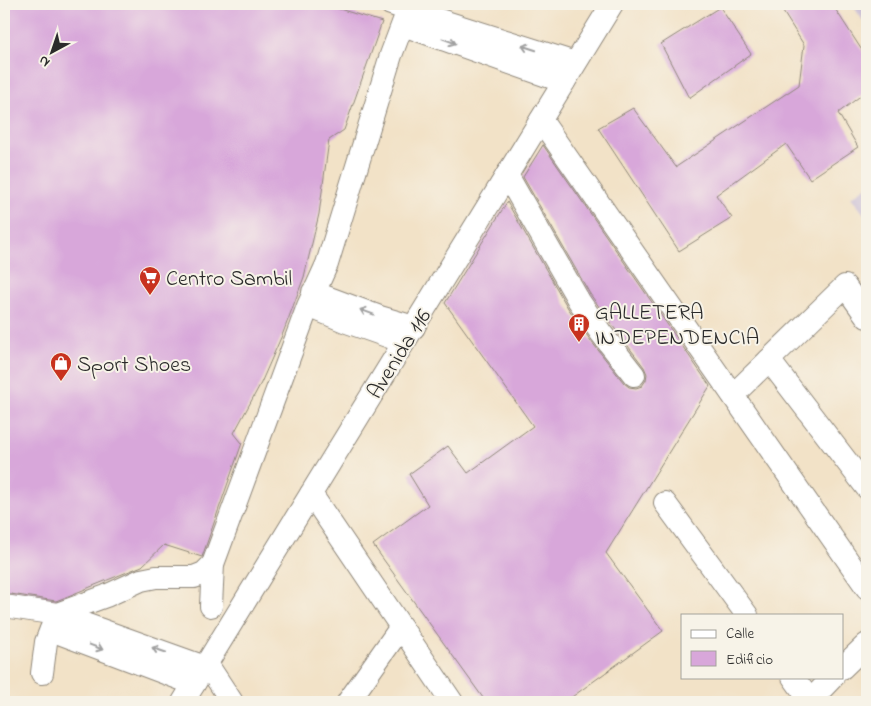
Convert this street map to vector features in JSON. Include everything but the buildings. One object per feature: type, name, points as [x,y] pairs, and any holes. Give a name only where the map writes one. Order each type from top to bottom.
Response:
[{"type":"street","name":"Avenida 116","points":[[197,679],[612,4]]},
{"type":"street","points":[[211,606],[213,564],[310,299],[326,264],[403,11],[570,73]]},
{"type":"street","points":[[541,120],[867,588]]},
{"type":"street","points":[[507,175],[579,301],[634,375]]},
{"type":"street","points":[[733,395],[845,286],[867,317]]},
{"type":"street","points":[[310,299],[346,322],[409,334]]},
{"type":"street","points":[[769,360],[867,488]]},
{"type":"street","points":[[311,494],[452,702]]},
{"type":"street","points":[[665,503],[746,614]]},
{"type":"street","points":[[42,673],[46,642],[54,622],[141,580],[156,576],[194,577],[204,573],[213,564]]},
{"type":"street","points":[[4,606],[54,622],[197,679],[232,702]]},
{"type":"street","points":[[348,702],[401,626]]},
{"type":"street","points":[[844,666],[867,644]]},
{"type":"street","points":[[794,678],[811,701],[833,678]]},
{"type":"shaded area","points":[[852,4],[867,4],[867,27]]},
{"type":"shaded area","points":[[867,186],[867,218],[851,197]]},
{"type":"place","name":"Centro Sambil","points":[[150,296]]},
{"type":"place","name":"GALLETERA INDEPENDENCIA","points":[[579,343]]},
{"type":"place","name":"Sport Shoes","points":[[61,382]]}]
